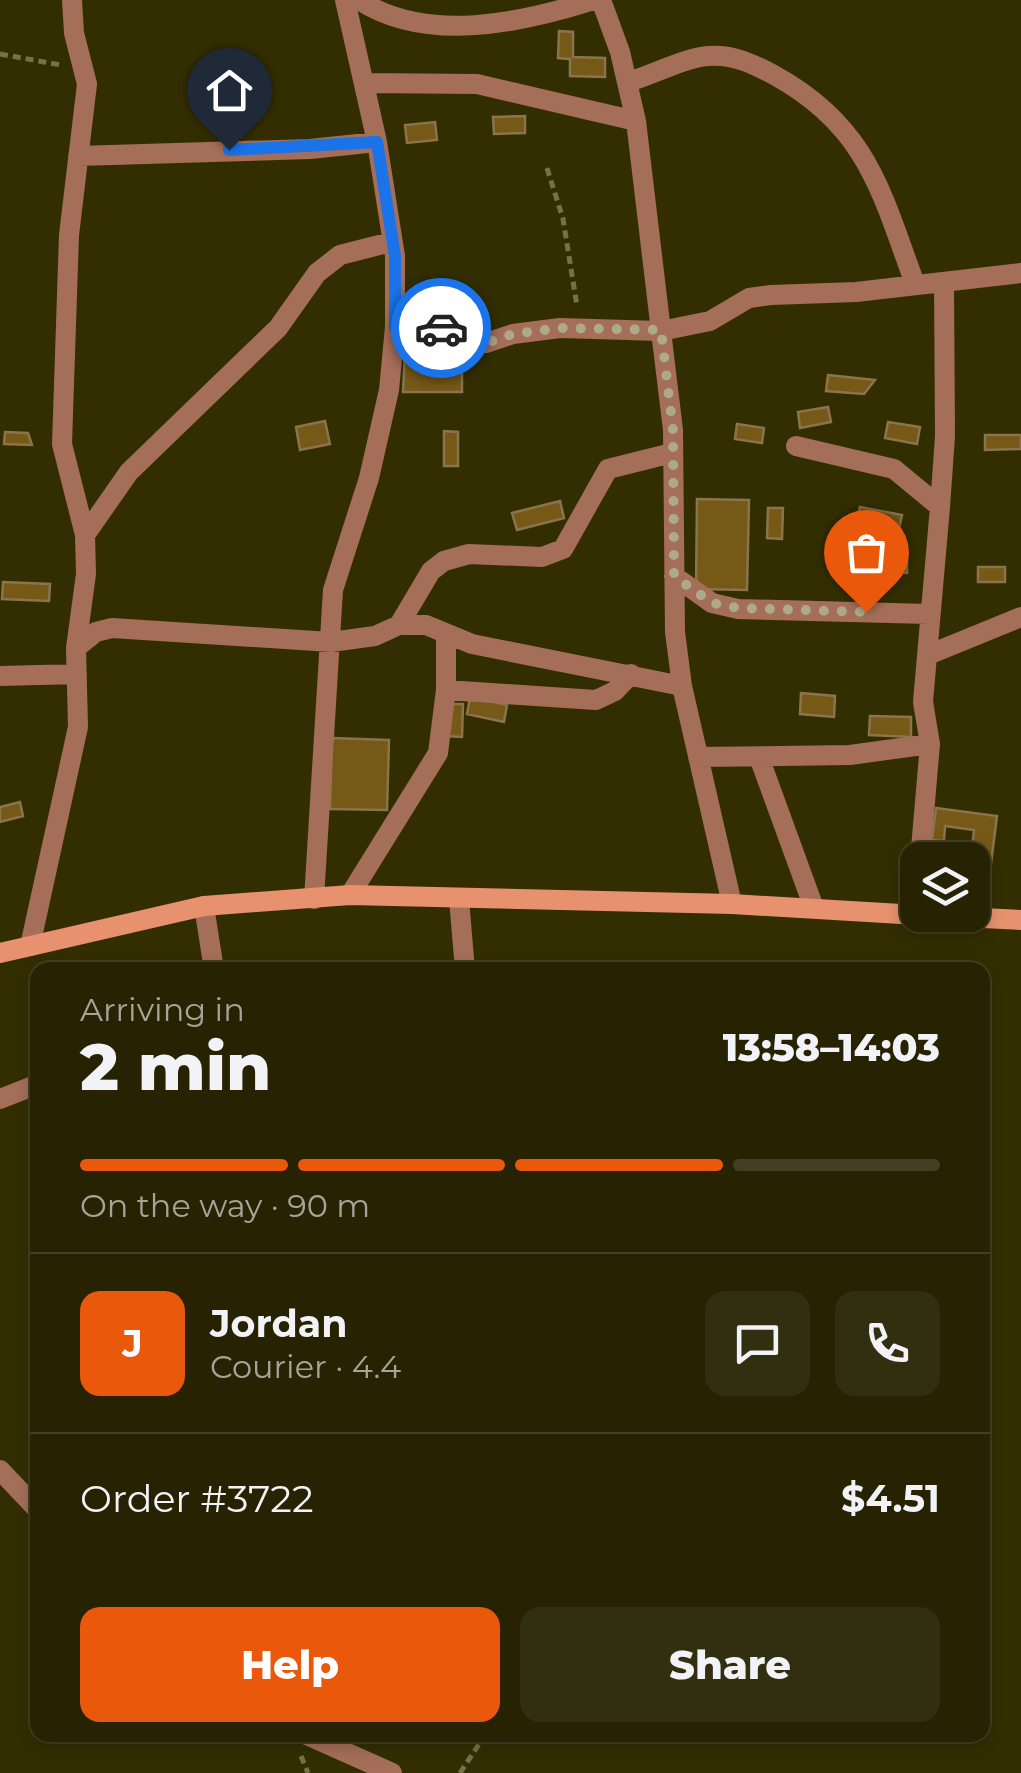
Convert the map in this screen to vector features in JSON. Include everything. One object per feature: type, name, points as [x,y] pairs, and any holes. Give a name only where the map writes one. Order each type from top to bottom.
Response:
[{"type":"street","points":[[30,946],[78,727],[76,648],[86,574],[85,535],[62,444],[69,234],[86,95],[72,0]]},
{"type":"street","points":[[314,899],[334,590],[369,478],[389,390],[395,327],[391,242],[377,142],[345,0]]},
{"type":"street","points":[[359,0],[400,21],[442,26],[544,16],[597,0],[628,82],[636,121],[672,453],[675,632],[682,686],[732,904]]},
{"type":"street","points":[[628,82],[706,56],[734,57],[809,96],[839,120],[864,155],[915,284]]},
{"type":"street","points":[[364,83],[477,84],[636,121]]},
{"type":"street","points":[[78,156],[310,149],[377,142]]},
{"type":"street","points":[[85,535],[129,472],[278,328],[318,273],[340,255],[391,242]]},
{"type":"street","points":[[395,327],[436,326],[486,343],[513,334],[585,327],[661,330],[710,321],[750,298],[993,280],[1021,273]]},
{"type":"street","points":[[922,842],[930,744],[923,702],[928,614],[945,436],[944,282]]},
{"type":"street","points":[[796,446],[894,469],[940,508]]},
{"type":"street","points":[[399,625],[437,565],[469,554],[542,557],[563,549],[608,470],[672,453]]},
{"type":"street","points":[[674,576],[712,603],[738,608],[928,614]]},
{"type":"street","points":[[928,655],[1021,618]]},
{"type":"street","points":[[76,648],[96,632],[112,628],[330,642],[375,636],[399,625],[426,626],[472,644],[682,686]]},
{"type":"street","points":[[350,895],[434,760],[446,690],[446,634]]},
{"type":"street","points":[[0,676],[76,674]]},
{"type":"street","points":[[446,690],[596,700],[607,696],[631,674]]},
{"type":"street","points":[[698,757],[850,755],[930,744]]},
{"type":"street","points":[[759,757],[814,908]]},
{"type":"street","points":[[0,953],[204,906],[350,895],[732,904],[900,913]]},
{"type":"street","points":[[459,898],[464,962]]},
{"type":"street","points":[[204,906],[213,962]]},
{"type":"street","points":[[990,918],[1021,920]]},
{"type":"street","points":[[0,1099],[30,1087]]},
{"type":"street","points":[[0,1470],[30,1502]]},
{"type":"street","points":[[323,1742],[392,1773]]},
{"type":"path","points":[[0,54],[84,70]]},
{"type":"path","points":[[548,168],[563,219],[570,280],[585,327]]},
{"type":"path","points":[[460,1773],[480,1742]]},
{"type":"building","points":[[559,31],[573,32],[573,57],[605,58],[605,77],[570,76],[570,59],[558,58]]},
{"type":"building","points":[[525,116],[525,133],[494,134],[493,117]]},
{"type":"building","points":[[435,122],[437,140],[407,143],[405,125]]},
{"type":"building","points":[[406,333],[445,336],[462,348],[462,392],[403,392]]},
{"type":"building","points":[[828,375],[875,380],[864,394],[826,391]]},
{"type":"building","points":[[828,407],[831,422],[800,428],[798,412]]},
{"type":"building","points":[[325,421],[330,444],[300,450],[296,427]]},
{"type":"building","points":[[888,422],[920,427],[917,444],[885,438]]},
{"type":"building","points":[[737,424],[764,428],[762,443],[735,439]]},
{"type":"building","points":[[444,431],[458,432],[458,466],[444,466]]},
{"type":"building","points":[[5,432],[28,433],[32,445],[4,444]]},
{"type":"building","points":[[985,435],[1021,435],[1021,449],[985,450]]},
{"type":"building","points":[[697,499],[749,500],[747,590],[696,589]]},
{"type":"building","points":[[560,501],[564,518],[517,530],[512,513]]},
{"type":"building","points":[[860,507],[902,515],[899,529],[857,520]]},
{"type":"building","points":[[768,508],[783,508],[782,539],[767,538]]},
{"type":"building","points":[[884,557],[907,557],[907,573],[884,572]]},
{"type":"building","points":[[978,567],[1005,567],[1005,582],[978,582]]},
{"type":"building","points":[[3,582],[50,584],[49,601],[2,599]]},
{"type":"building","points":[[801,693],[835,696],[834,717],[800,714]]},
{"type":"building","points":[[470,697],[507,705],[504,722],[467,714]]},
{"type":"building","points":[[445,704],[463,704],[462,737],[444,736]]},
{"type":"building","points":[[870,716],[911,717],[911,737],[869,735]]},
{"type":"building","points":[[332,738],[389,740],[387,810],[330,809]]},
{"type":"building","points":[[20,802],[23,816],[0,822],[0,807]]},
{"type":"building","points":[[936,808],[997,816],[990,871],[990,842],[973,842],[974,830],[945,826],[944,841],[932,840]]},
{"type":"way so far","points":[[441,328],[486,343],[513,334],[560,328],[661,330],[673,430],[674,576],[712,603],[738,608],[866,612]]},
{"type":"route","points":[[229,150],[310,149],[377,142],[395,256],[395,327],[441,328]]}]
